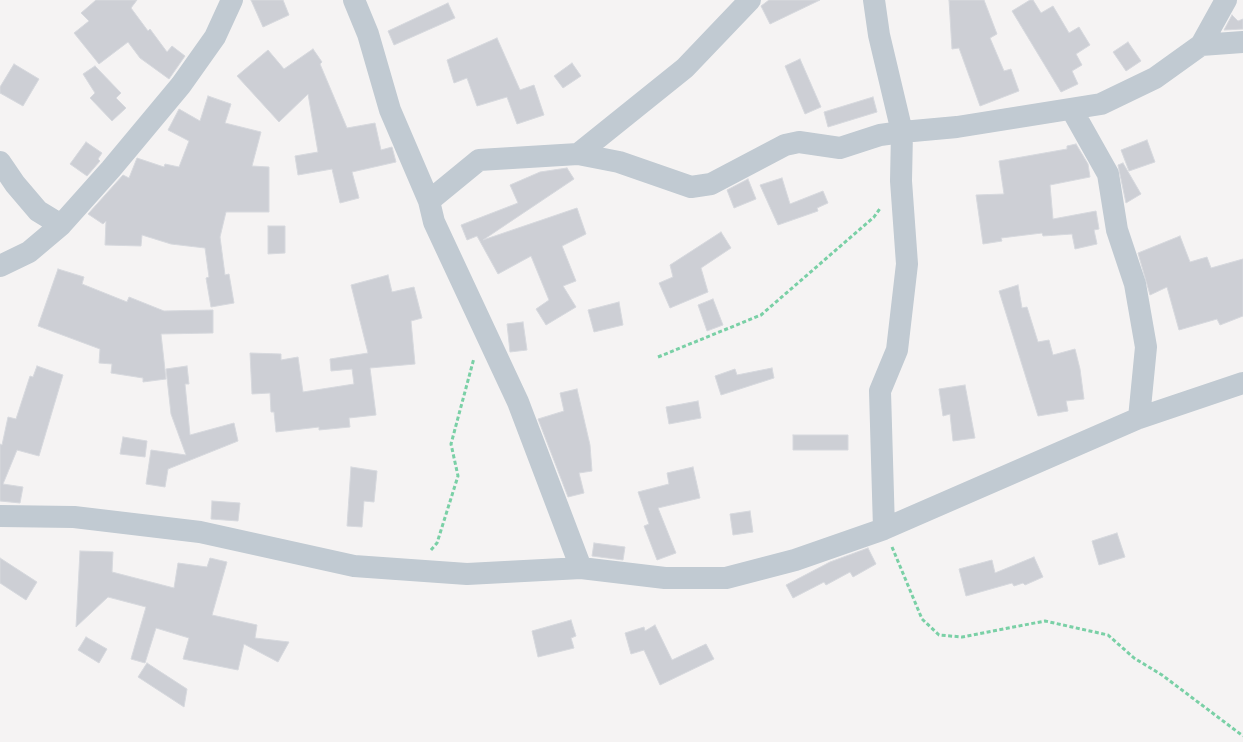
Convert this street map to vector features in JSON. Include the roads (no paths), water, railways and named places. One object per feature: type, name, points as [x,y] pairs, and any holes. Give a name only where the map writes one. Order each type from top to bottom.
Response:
[{"type":"street","points":[[0,266],[29,252],[61,225],[111,169],[181,85],[215,38],[232,0]]},
{"type":"street","points":[[354,0],[368,34],[390,110],[429,201],[434,222],[518,402],[581,568]]},
{"type":"street","points":[[578,154],[684,68],[750,0]]},
{"type":"street","points":[[874,0],[879,35],[902,132],[901,181],[908,264],[897,350],[880,391],[884,529]]},
{"type":"street","points":[[429,201],[479,160],[578,154],[619,162],[691,187],[711,184],[785,145],[799,142],[840,148],[880,135],[957,127],[1101,104],[1155,78],[1201,45],[1226,0]]},
{"type":"street","points":[[1201,45],[1243,42]]},
{"type":"street","points":[[1072,110],[1108,174],[1118,230],[1135,284],[1146,347],[1139,418]]},
{"type":"street","points":[[0,162],[15,184],[38,211],[61,225]]},
{"type":"street","points":[[0,516],[74,517],[200,532],[354,566],[467,574],[581,568],[665,578],[726,578],[795,560],[884,529],[1139,418],[1243,383]]}]
